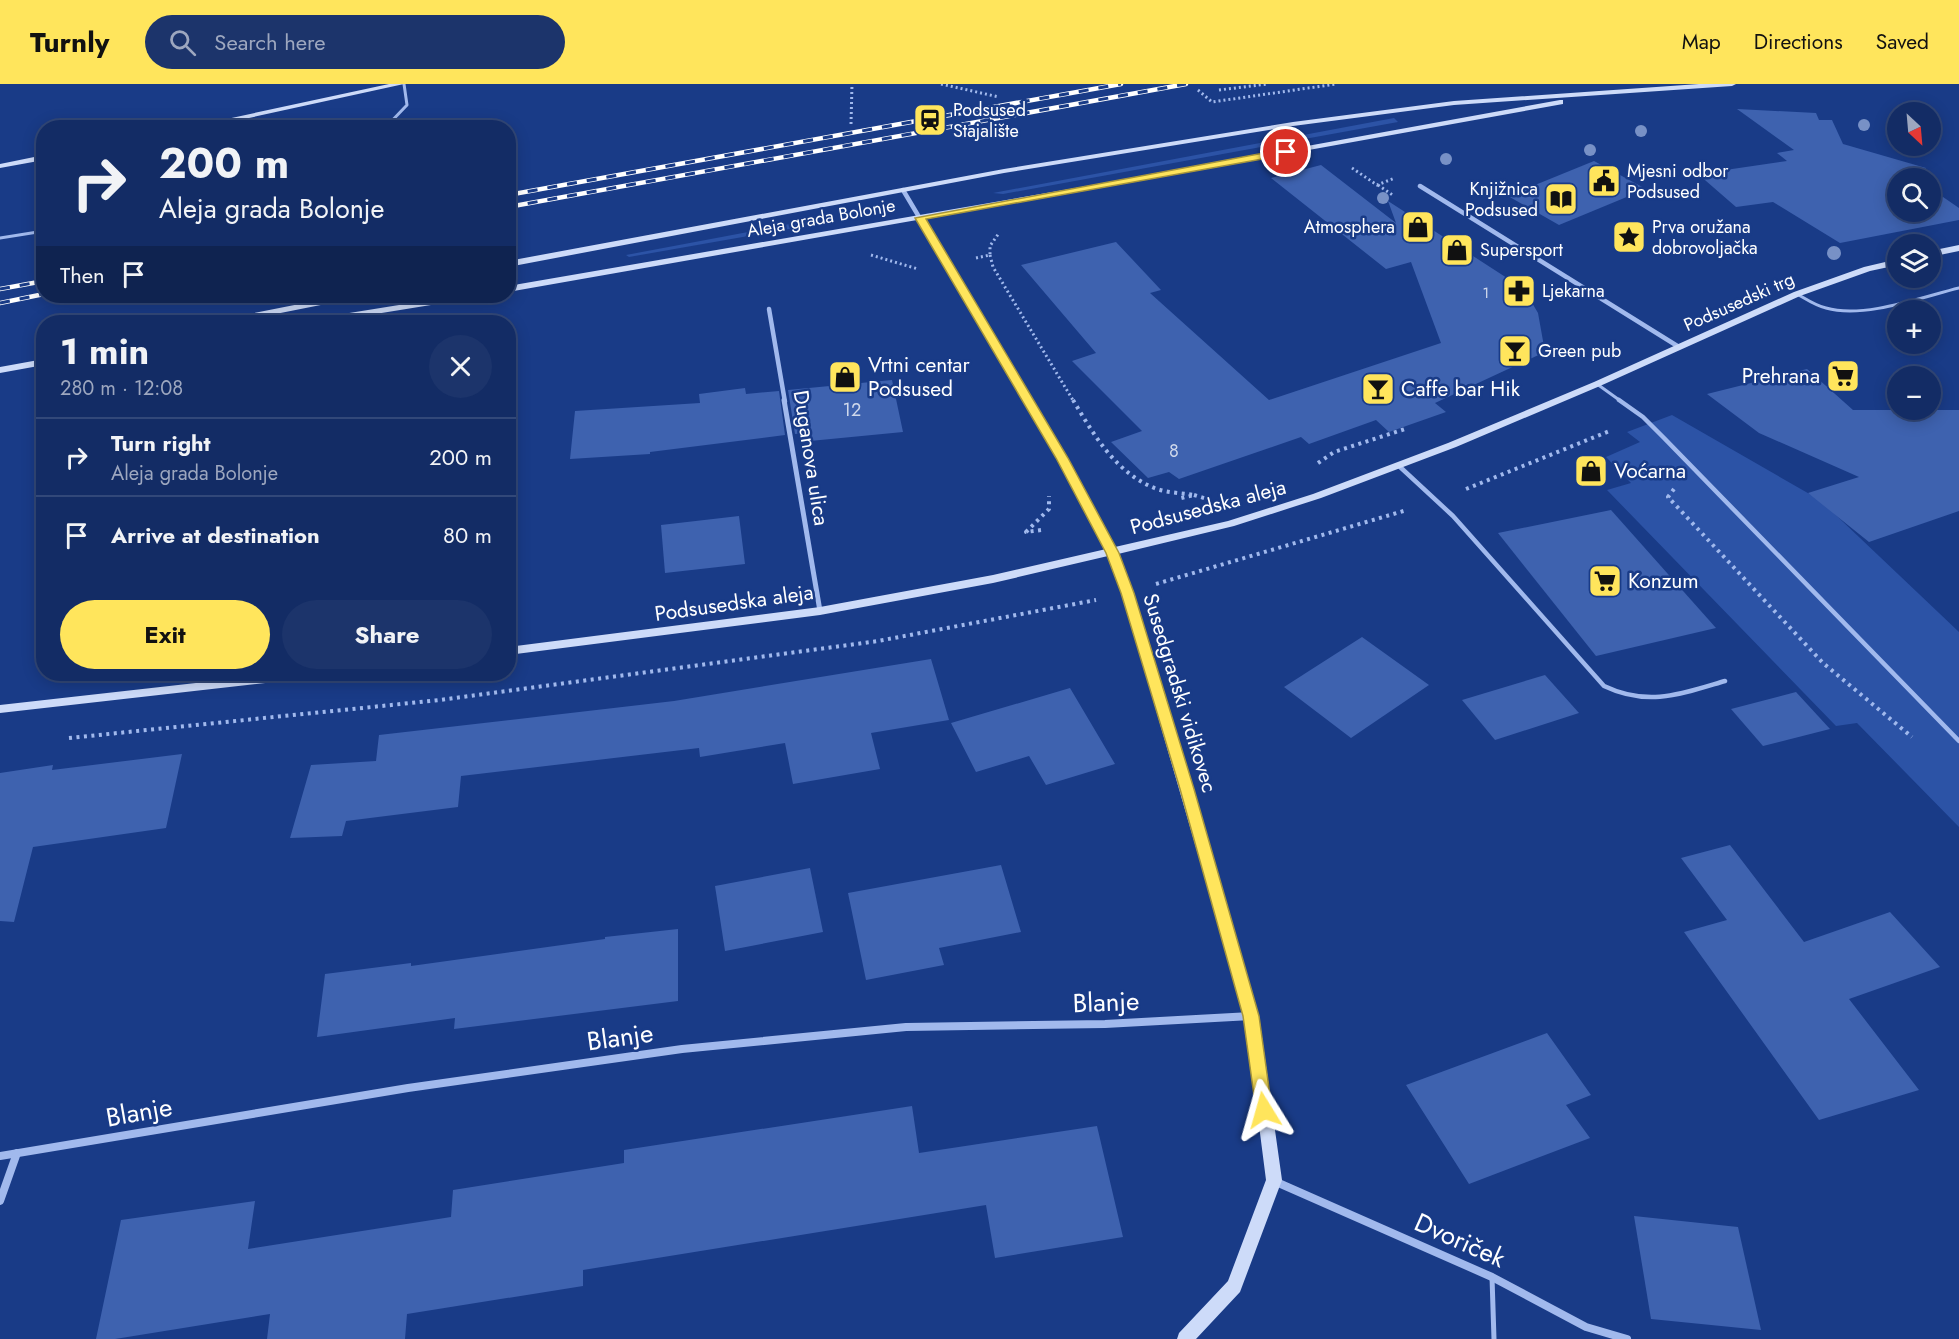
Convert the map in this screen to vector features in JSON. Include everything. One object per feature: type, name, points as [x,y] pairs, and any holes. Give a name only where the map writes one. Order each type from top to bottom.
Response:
[{"type":"main road","points":[[228,120],[402,84]]},
{"type":"main road","name":"Aleja grada Bolonje","points":[[516,263],[1138,148],[1389,110],[1500,99],[1732,84]]},
{"type":"main road","name":"Aleja grada Bolonje","points":[[516,288],[920,218],[1599,94]]},
{"type":"main road","points":[[0,166],[36,159]]},
{"type":"main road","points":[[1941,252],[1959,248]]},
{"type":"main road","name":"Podsusedski trg","points":[[1679,347],[1797,294],[1887,265]]},
{"type":"main road","points":[[258,315],[317,303]]},
{"type":"main road","points":[[354,315],[426,303]]},
{"type":"main road","name":"Podsusedska aleja","points":[[516,650],[820,611],[993,579],[1112,553],[1262,515],[1399,466],[1597,384],[1679,347]]},
{"type":"main road","points":[[0,370],[36,363]]},
{"type":"main road","name":"Susedgradski vidikovec","points":[[1112,553],[1128,593],[1187,789],[1251,1016],[1274,1180],[1234,1286],[1185,1339]]},
{"type":"main road","points":[[0,709],[248,681]]},
{"type":"street","name":"Podsusedski trg","points":[[1420,186],[1679,347]]},
{"type":"street","name":"Susedgradski vidikovec","points":[[903,190],[1045,428],[1096,518],[1112,553]]},
{"type":"street","name":"Duganova ulica","points":[[770,309],[820,611]]},
{"type":"street","name":"Blanje","points":[[0,1156],[408,1088],[682,1049],[906,1027],[1105,1024],[1251,1016]]},
{"type":"street","points":[[0,1201],[17,1154]]},
{"type":"street","name":"Dvoriček","points":[[1274,1180],[1492,1277],[1586,1328],[1627,1339]]},
{"type":"lane","points":[[393,120],[407,105],[402,84]]},
{"type":"lane","points":[[0,238],[36,232]]},
{"type":"lane","points":[[1797,294],[1816,306],[1835,310],[1858,310],[1959,288]]},
{"type":"lane","points":[[1597,384],[1642,417],[1958,740]]},
{"type":"lane","points":[[1399,466],[1453,516],[1604,686],[1619,695],[1640,700],[1663,698],[1725,681]]},
{"type":"lane","points":[[1492,1277],[1494,1339]]},
{"type":"path","points":[[851,124],[852,84]]},
{"type":"path","points":[[941,84],[999,97]]},
{"type":"path","points":[[1219,90],[1267,84]]},
{"type":"path","points":[[1198,90],[1212,102],[1336,84]]},
{"type":"path","points":[[1324,86],[1329,91]]},
{"type":"path","points":[[990,255],[993,267],[1099,443],[1131,475],[1158,489],[1194,495],[1178,499]]},
{"type":"path","points":[[914,269],[920,275]]},
{"type":"path","points":[[1462,490],[1642,417]]},
{"type":"path","points":[[1692,468],[1668,497],[1823,663],[1916,740],[1932,743],[1958,740]]},
{"type":"path","points":[[1041,530],[1026,532],[1049,509],[1049,491]]},
{"type":"path","points":[[1150,586],[1411,509]]},
{"type":"path","points":[[69,738],[440,700],[878,641],[1097,599]]},
{"type":"shaded area","points":[[1394,118],[1398,122],[1003,194],[993,193]]},
{"type":"shaded area","points":[[827,217],[834,221],[629,257],[626,255]]},
{"type":"shaded area","points":[[1672,415],[1820,500],[1959,632],[1959,827],[1857,723],[1836,726],[1607,490],[1631,483],[1606,457],[1640,442],[1627,432]]},
{"type":"building","points":[[1737,109],[1816,113],[1819,120],[1832,120],[1843,144],[1926,168],[1887,168],[1887,222],[1941,222],[1941,196],[1959,208],[1959,220],[1840,243],[1773,202],[1736,207],[1698,174],[1787,161],[1777,153],[1794,150]]},
{"type":"building","points":[[1594,161],[1646,189],[1559,225],[1508,196]]},
{"type":"building","points":[[1321,165],[1396,223],[1388,201],[1524,289],[1538,313],[1545,352],[1435,403],[1446,412],[1389,432],[1376,420],[1309,444],[1301,437],[1179,479],[1169,472],[1148,478],[1111,442],[1142,431],[1072,361],[1096,353],[1021,265],[1116,242],[1161,290],[1150,293],[1269,400],[1441,343],[1411,262],[1386,269],[1271,178]]},
{"type":"building","points":[[1807,369],[1853,410],[1887,410],[1887,420],[1941,420],[1941,410],[1959,410],[1959,511],[1869,542],[1808,493],[1859,477],[1759,433],[1707,394]]},
{"type":"building","points":[[892,380],[903,432],[810,441],[808,433],[795,434],[788,390]]},
{"type":"building","points":[[745,388],[746,394],[779,391],[785,435],[650,452],[650,454],[570,459],[575,411],[700,403],[699,394]]},
{"type":"building","name":"Konzum","points":[[1611,510],[1716,628],[1596,656],[1498,533]]},
{"type":"building","points":[[739,516],[745,564],[665,573],[661,525]]},
{"type":"building","points":[[1362,637],[1429,685],[1351,738],[1284,687]]},
{"type":"building","points":[[931,659],[949,720],[871,733],[880,769],[793,784],[785,743],[700,757],[699,748],[461,776],[458,807],[346,821],[342,836],[290,838],[311,765],[376,761],[379,735],[674,701]]},
{"type":"building","points":[[1545,675],[1579,713],[1495,740],[1462,700]]},
{"type":"building","points":[[1070,688],[1115,764],[1046,785],[1029,756],[976,772],[951,723]]},
{"type":"building","points":[[1796,692],[1830,729],[1763,746],[1731,709]]},
{"type":"building","points":[[182,754],[166,828],[33,847],[14,922],[0,921],[0,773],[53,765],[52,770]]},
{"type":"building","points":[[1730,845],[1804,942],[1890,912],[1940,967],[1849,999],[1919,1090],[1819,1120],[1684,932],[1727,920],[1681,858]]},
{"type":"building","points":[[1001,865],[1021,932],[939,948],[944,965],[866,980],[848,893]]},
{"type":"building","points":[[810,868],[823,932],[725,951],[715,886]]},
{"type":"building","points":[[678,929],[678,1001],[454,1029],[455,1018],[317,1037],[325,974],[411,963],[411,966],[605,939],[605,937]]},
{"type":"building","points":[[1547,1033],[1591,1095],[1566,1105],[1590,1138],[1469,1184],[1406,1085]]},
{"type":"building","points":[[912,1106],[919,1153],[1097,1126],[1123,1237],[995,1258],[986,1205],[583,1270],[583,1286],[407,1314],[405,1339],[267,1339],[270,1314],[115,1339],[96,1339],[121,1220],[255,1201],[248,1249],[451,1217],[453,1190],[624,1163],[624,1150]]},
{"type":"building","points":[[1634,1216],[1738,1227],[1761,1330],[1651,1319]]},
{"type":"railway","points":[[516,194],[1121,84]]},
{"type":"railway","points":[[516,206],[1186,84]]},
{"type":"railway","points":[[0,289],[36,282]]},
{"type":"railway","points":[[0,303],[36,296]]},
{"type":"place","name":"Podsused Stajalište","points":[[930,120]]},
{"type":"place","name":"Mjesni odbor Podsused","points":[[1604,181]]},
{"type":"place","name":"Knjižnica Podsused","points":[[1561,199]]},
{"type":"place","name":"Atmosphera","points":[[1418,227]]},
{"type":"place","name":"Prva oružana dobrovoljačka","points":[[1629,237]]},
{"type":"place","name":"Supersport","points":[[1457,250]]},
{"type":"place","name":"Ljekarna","points":[[1519,291]]},
{"type":"place","name":"Green pub","points":[[1515,351]]},
{"type":"place","name":"Prehrana","points":[[1843,376]]},
{"type":"place","name":"Vrtni centar Podsused","points":[[845,377]]},
{"type":"place","name":"Caffe bar Hik","points":[[1378,389]]},
{"type":"place","name":"Voćarna","points":[[1591,471]]},
{"type":"place","name":"Konzum","points":[[1605,581]]},
{"type":"route","points":[[1264,1110],[1251,1016],[1187,789],[1128,593],[1096,518],[920,218],[1286,152]]}]
